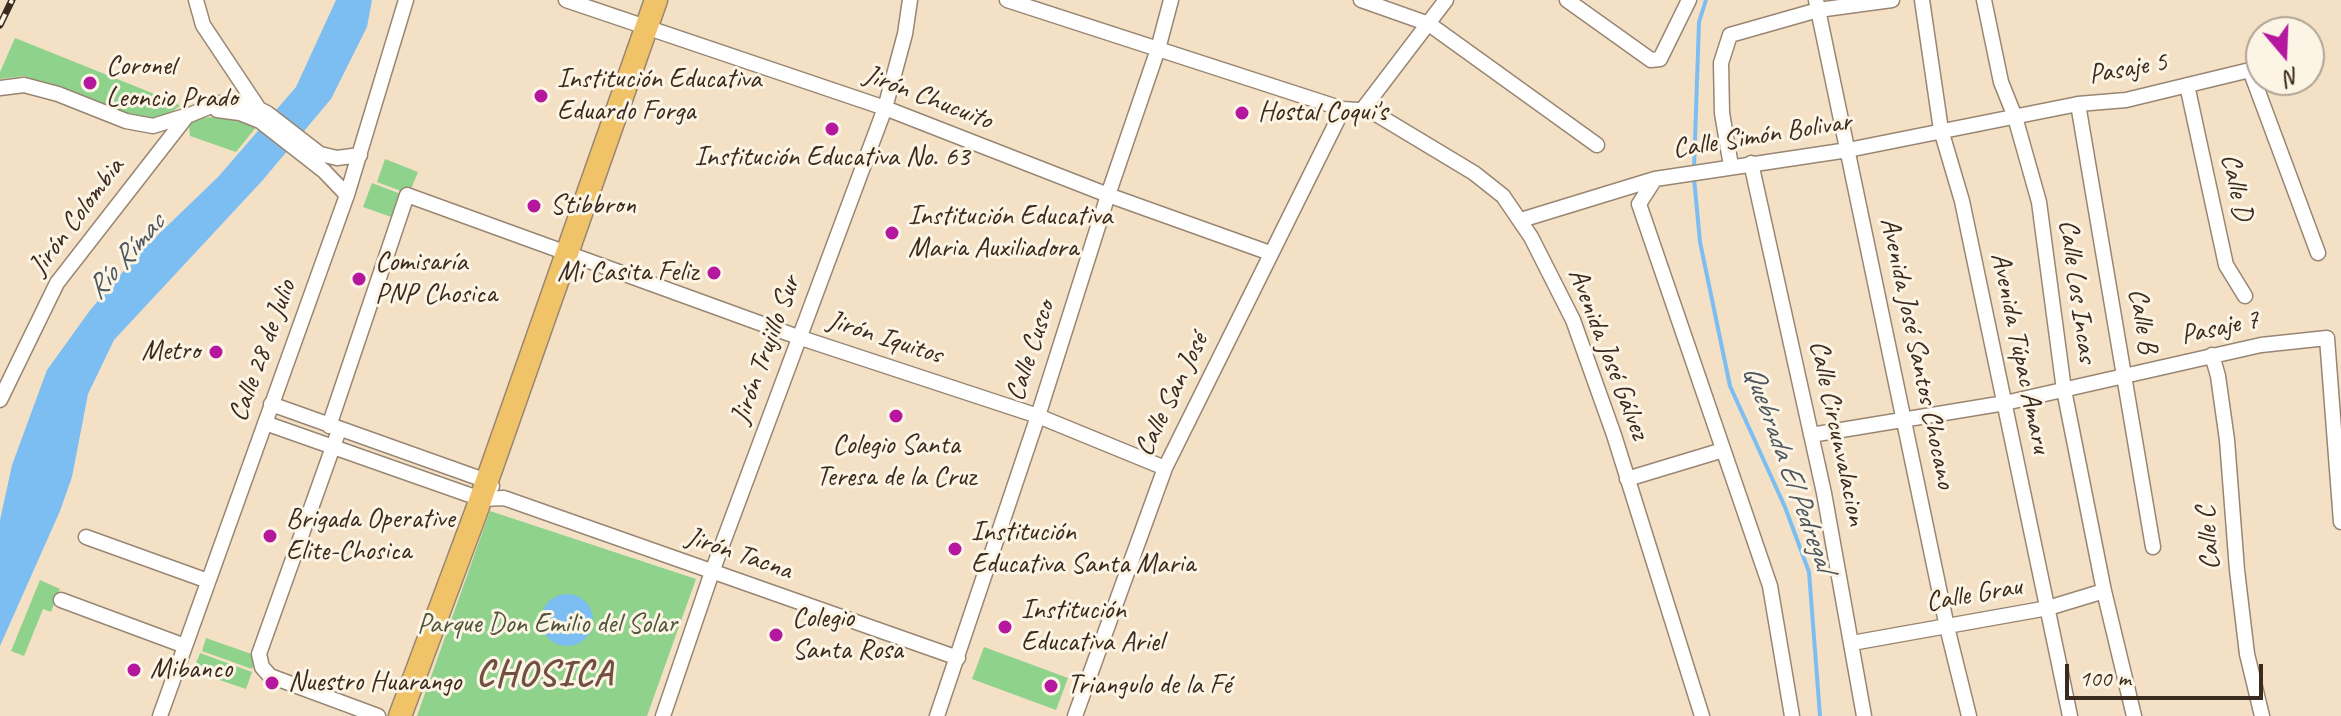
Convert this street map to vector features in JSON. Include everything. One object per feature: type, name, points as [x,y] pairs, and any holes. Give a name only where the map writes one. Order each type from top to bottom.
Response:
[{"type":"highway","points":[[400,716],[484,490],[656,0]]},
{"type":"street","points":[[196,0],[203,25],[261,113],[347,195]]},
{"type":"street","name":"Calle 28 de Julio","points":[[160,716],[347,195],[406,0]]},
{"type":"street","name":"Jirón Chucuito","points":[[566,0],[885,108],[1108,195],[1270,253]]},
{"type":"street","name":"Jirón Trujillo Sur","points":[[663,716],[712,572],[885,108],[905,34],[910,0]]},
{"type":"street","name":"Avenida José Gálvez","points":[[1007,0],[1343,109],[1363,109],[1379,114],[1494,187],[1521,220],[1573,320],[1702,716]]},
{"type":"street","name":"Calle Cusco","points":[[937,716],[1158,49],[1171,0]]},
{"type":"street","points":[[1361,0],[1429,24],[1597,145]]},
{"type":"street","points":[[1363,109],[1446,0]]},
{"type":"street","points":[[1567,0],[1651,60],[1660,59],[1689,0]]},
{"type":"street","points":[[1731,166],[1722,113],[1721,63],[1730,35],[1817,5],[1892,0]]},
{"type":"street","name":"Avenida Túpac Amaru","points":[[1922,0],[1941,130],[1962,201],[2070,716]]},
{"type":"street","name":"Calle Los Incas","points":[[1984,0],[2001,82],[2015,117],[2039,202],[2064,390],[2104,591],[2134,716]]},
{"type":"street","name":"Avenida José Santos Chocano","points":[[1817,5],[1947,627],[1969,716]]},
{"type":"street","name":"Pasaje 5","points":[[2015,117],[2078,104],[2126,100],[2250,70],[2318,253]]},
{"type":"street","points":[[0,88],[24,85],[58,94],[126,121],[153,126],[208,111],[261,113]]},
{"type":"street","name":"Calle D","points":[[2187,85],[2226,265],[2245,296]]},
{"type":"street","name":"Calle B","points":[[2078,104],[2153,547]]},
{"type":"street","name":"Calle San José","points":[[1075,716],[1165,468],[1343,109]]},
{"type":"street","name":"Jirón Colombia","points":[[0,400],[57,283],[187,116]]},
{"type":"street","name":"Calle Simón Bolivar","points":[[1521,220],[1655,179],[1848,150],[2015,117]]},
{"type":"street","points":[[298,145],[327,156],[360,155]]},
{"type":"street","name":"Calle Circunvalacion","points":[[1751,163],[1811,435],[1864,716]]},
{"type":"street","points":[[1655,179],[1639,204],[1770,586],[1792,716]]},
{"type":"street","name":"Jirón Iquitos","points":[[334,428],[407,195],[798,337],[1038,416],[1165,468]]},
{"type":"street","name":"Pasaje 7","points":[[1811,435],[2005,403],[2261,345],[2327,338],[2341,522]]},
{"type":"street","name":"Calle C","points":[[2212,355],[2227,440],[2247,654],[2262,716]]},
{"type":"street","name":"Jirón Tacna","points":[[271,404],[504,498],[958,658]]},
{"type":"street","name":"Jirón Tacna","points":[[265,423],[333,447],[484,490]]},
{"type":"street","points":[[334,428],[333,447],[259,654],[262,667],[270,676],[378,716]]},
{"type":"street","points":[[1627,479],[1723,450]]},
{"type":"street","points":[[86,537],[208,581]]},
{"type":"street","name":"Calle Grau","points":[[1852,643],[2048,608],[2104,591]]},
{"type":"street","points":[[61,600],[185,646]]},
{"type":"green space","points":[[15,38],[180,106],[164,117],[148,120],[24,76],[0,79],[0,72]]},
{"type":"green space","points":[[229,115],[257,126],[236,152],[190,136],[189,126],[195,119]]},
{"type":"green space","points":[[385,159],[418,172],[409,194],[377,182]]},
{"type":"green space","points":[[372,183],[406,196],[397,219],[363,207]]},
{"type":"green space","name":"Parque Don Emilio del Solar","points":[[490,511],[696,579],[647,716],[417,716]]},
{"type":"green space","points":[[40,580],[60,589],[51,612],[43,609],[24,656],[11,651]]},
{"type":"green space","points":[[206,638],[257,656],[252,669],[202,651]]},
{"type":"green space","points":[[984,647],[1068,678],[1056,710],[972,679]]},
{"type":"green space","points":[[200,653],[252,672],[246,689],[193,671]]},
{"type":"water","points":[[336,0],[372,0],[367,27],[331,99],[262,181],[114,340],[88,394],[72,477],[60,511],[0,646],[0,520],[12,465],[47,370],[91,309],[139,253],[218,177],[296,87]]},
{"type":"water","points":[[567,594],[585,602],[593,620],[585,638],[567,646],[549,638],[541,620],[549,602]]},
{"type":"waterway","name":"Quebrada El Pedregal","points":[[1694,169],[1699,22],[1706,0]]},
{"type":"waterway","name":"Quebrada El Pedregal","points":[[1694,178],[1700,242],[1730,386],[1785,507],[1809,572],[1820,716]]},
{"type":"railway","points":[[0,25],[12,0]]},
{"type":"place","name":"Coronel Leoncio Prado","points":[[90,83]]},
{"type":"place","name":"Institución Educativa Eduardo Forga","points":[[541,96]]},
{"type":"place","name":"Hostal Coqui's","points":[[1242,113]]},
{"type":"place","name":"Institución Educativa No. 63","points":[[832,129]]},
{"type":"place","name":"Stibbron","points":[[534,206]]},
{"type":"place","name":"Institución Educativa Maria Auxiliadora","points":[[892,233]]},
{"type":"place","name":"Mi Casita Feliz","points":[[714,273]]},
{"type":"place","name":"Comisaría PNP Chosica","points":[[359,279]]},
{"type":"place","name":"Metro","points":[[216,352]]},
{"type":"place","name":"Colegio Santa Teresa de la Cruz","points":[[896,416]]},
{"type":"place","name":"Brigada Operative Elite-Chosica","points":[[270,536]]},
{"type":"place","name":"Institución Educativa Santa Maria","points":[[955,549]]},
{"type":"place","name":"Institución Educativa Ariel","points":[[1005,627]]},
{"type":"place","name":"Colegio Santa Rosa","points":[[776,635]]},
{"type":"place","name":"Mibanco","points":[[134,670]]},
{"type":"place","name":"Nuestro Huarango","points":[[272,683]]},
{"type":"place","name":"Triangulo de la Fé","points":[[1051,686]]},
{"type":"district","name":"CHOSICA","points":[[545,676]]},
{"type":"water label","name":"Río Rímac","points":[[126,257]]}]
